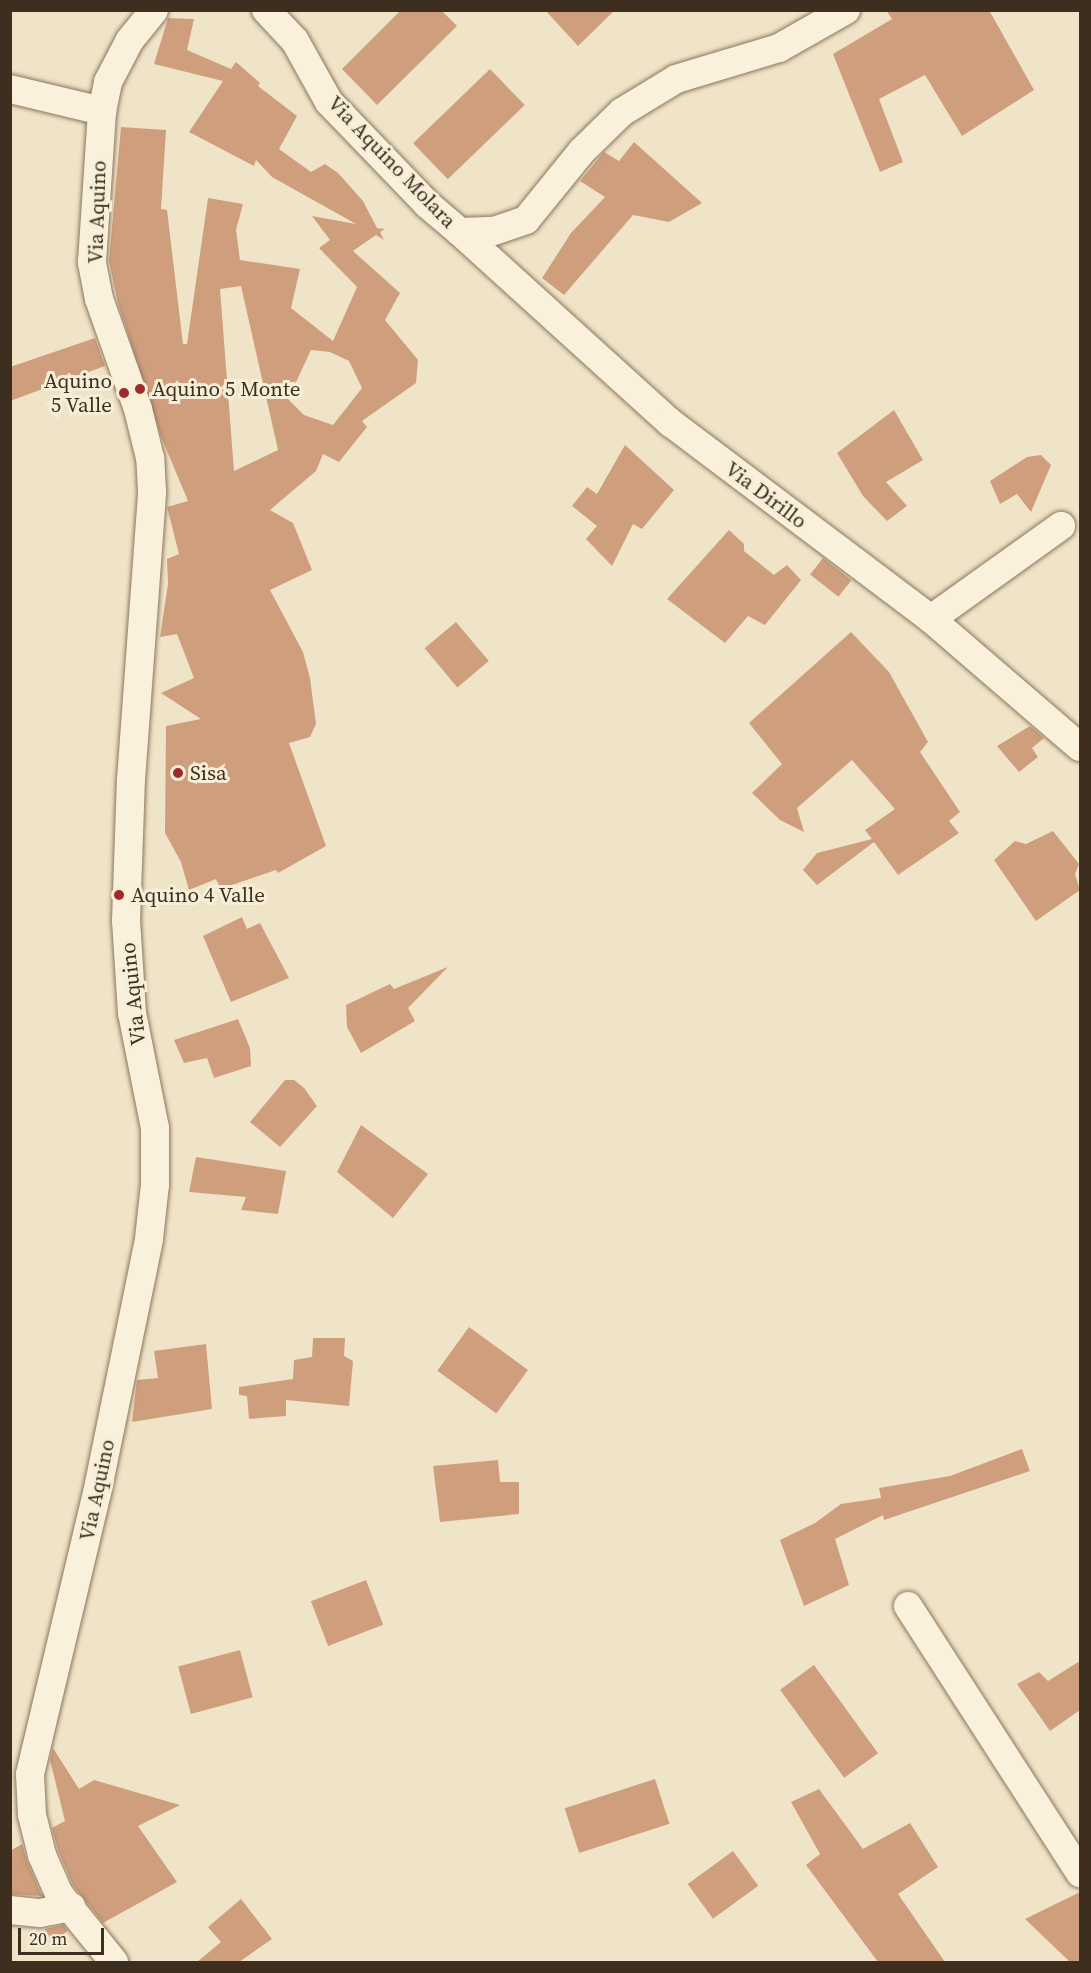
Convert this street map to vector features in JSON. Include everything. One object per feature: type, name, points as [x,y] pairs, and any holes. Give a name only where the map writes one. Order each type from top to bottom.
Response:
[{"type":"street","name":"Via Aquino","points":[[114,1962],[59,1894],[42,1855],[32,1815],[30,1774],[97,1493],[149,1239],[154,1185],[155,1128],[132,1013],[126,921],[131,780],[152,491],[150,458],[138,409],[99,299],[92,262],[102,111],[108,82],[124,50],[154,10]]},
{"type":"street","name":"Via Aquino Molara","points":[[280,14],[329,102],[460,232],[494,231],[526,220],[582,152],[622,112],[675,79],[779,48],[846,10]]},
{"type":"street","points":[[10,89],[102,111]]},
{"type":"street","name":"Via Dirillo","points":[[460,232],[671,423],[931,619],[1080,747]]},
{"type":"street","points":[[931,619],[1061,526]]},
{"type":"street","points":[[908,1606],[1080,1873]]},
{"type":"street","points":[[10,1910],[40,1913],[71,1906]]},
{"type":"building","points":[[401,10],[441,10],[457,26],[377,105],[342,69]]},
{"type":"building","points":[[545,10],[615,10],[578,46]]},
{"type":"building","points":[[886,10],[989,10],[1034,90],[962,136],[925,75],[879,99],[903,162],[880,172],[833,54],[892,19]]},
{"type":"building","points":[[168,18],[194,19],[187,50],[231,69],[236,62],[260,83],[258,86],[297,116],[279,149],[311,172],[325,164],[338,173],[363,201],[377,228],[385,229],[380,232],[384,240],[376,235],[353,251],[400,293],[385,320],[418,360],[416,383],[362,421],[367,427],[339,462],[323,454],[316,471],[270,510],[293,523],[312,570],[270,590],[303,652],[310,678],[316,724],[310,737],[289,743],[326,846],[278,873],[276,870],[220,889],[216,879],[189,890],[181,862],[165,833],[166,726],[201,719],[161,693],[194,678],[177,634],[160,637],[168,584],[167,559],[179,554],[167,507],[188,501],[162,439],[118,303],[109,261],[121,127],[166,130],[161,209],[167,210],[183,344],[187,344],[208,198],[243,204],[236,230],[240,260],[300,269],[291,308],[333,341],[357,287],[319,248],[330,240],[312,216],[356,224],[272,177],[256,160],[254,166],[189,132],[223,81],[154,64]],"holes":[[[241,286],[278,450],[234,471],[220,289]],[[311,350],[330,352],[349,361],[362,388],[333,425],[304,415],[288,399]]]},
{"type":"building","points":[[490,69],[525,105],[448,179],[413,143]]},
{"type":"building","points":[[634,142],[702,203],[669,222],[633,215],[564,295],[542,278],[571,233],[605,197],[580,181],[604,152],[619,161]]},
{"type":"building","points":[[95,338],[105,366],[10,401],[10,367]]},
{"type":"building","points":[[894,410],[923,460],[886,482],[907,506],[887,521],[863,496],[837,453]]},
{"type":"building","points":[[625,445],[674,490],[642,529],[633,524],[612,566],[586,539],[597,526],[572,506],[587,487],[597,494]]},
{"type":"building","points":[[1041,455],[1051,465],[1031,512],[1017,494],[1000,504],[990,481],[1027,457]]},
{"type":"building","points":[[729,530],[744,544],[744,551],[774,575],[787,565],[801,580],[765,625],[748,616],[725,643],[667,599]]},
{"type":"building","points":[[823,558],[851,580],[838,597],[810,575]]},
{"type":"building","points":[[456,622],[489,661],[457,687],[425,648]]},
{"type":"building","points":[[851,632],[889,672],[928,742],[920,752],[960,812],[949,821],[959,833],[898,875],[874,842],[817,885],[803,870],[817,853],[872,839],[865,830],[895,809],[852,760],[797,808],[804,832],[780,820],[752,793],[782,764],[749,723]]},
{"type":"building","points":[[1030,726],[1044,738],[1032,748],[1038,757],[1019,772],[997,746]]},
{"type":"building","points":[[1053,831],[1079,864],[1075,874],[1080,890],[1036,921],[994,860],[1015,841],[1026,844]]},
{"type":"building","points":[[242,917],[247,929],[260,923],[289,978],[231,1002],[203,936]]},
{"type":"building","points":[[448,967],[408,1008],[415,1021],[361,1053],[347,1027],[346,1005],[390,984],[394,989]]},
{"type":"building","points":[[238,1019],[250,1048],[251,1066],[214,1078],[207,1058],[184,1063],[174,1040]]},
{"type":"building","points":[[285,1080],[294,1080],[304,1088],[317,1106],[280,1147],[250,1122]]},
{"type":"building","points":[[361,1125],[428,1174],[393,1218],[337,1172]]},
{"type":"building","points":[[196,1157],[286,1171],[278,1214],[241,1210],[246,1197],[189,1192]]},
{"type":"building","points":[[469,1327],[528,1370],[496,1414],[437,1371]]},
{"type":"building","points":[[313,1338],[345,1338],[344,1356],[353,1361],[349,1406],[286,1400],[286,1416],[249,1419],[247,1396],[239,1395],[239,1387],[293,1379],[294,1360],[312,1357]]},
{"type":"building","points":[[206,1344],[212,1409],[132,1422],[137,1380],[158,1378],[154,1351]]},
{"type":"building","points":[[1022,1449],[1030,1471],[884,1520],[883,1515],[835,1539],[849,1585],[804,1606],[780,1540],[815,1523],[841,1504],[881,1498],[879,1488],[950,1476]]},
{"type":"building","points":[[498,1460],[500,1482],[519,1482],[519,1514],[440,1522],[433,1466]]},
{"type":"building","points":[[366,1580],[383,1625],[328,1646],[311,1601]]},
{"type":"building","points":[[240,1650],[253,1697],[191,1714],[178,1667]]},
{"type":"building","points":[[1080,1661],[1080,1710],[1050,1731],[1017,1684],[1039,1672],[1048,1681]]},
{"type":"building","points":[[814,1665],[878,1753],[844,1778],[780,1690]]},
{"type":"building","points":[[53,1748],[79,1789],[94,1780],[180,1805],[138,1826],[177,1882],[103,1923],[73,1885],[58,1850],[52,1828],[65,1821],[50,1760]]},
{"type":"building","points":[[655,1779],[670,1824],[579,1853],[565,1808]]},
{"type":"building","points":[[819,1789],[863,1849],[910,1823],[938,1867],[898,1894],[945,1962],[878,1962],[806,1865],[820,1854],[791,1802]]},
{"type":"building","points":[[22,1844],[42,1896],[10,1894],[10,1851]]},
{"type":"building","points":[[733,1851],[758,1886],[713,1919],[688,1884]]},
{"type":"building","points":[[1080,1892],[1080,1962],[1070,1962],[1025,1919]]},
{"type":"building","points":[[241,1899],[272,1939],[239,1962],[197,1962],[221,1942],[208,1927]]},
{"type":"building","points":[[63,1925],[68,1931],[52,1941],[45,1929]]},
{"type":"place","name":"Aquino 5 Monte","points":[[140,389]]},
{"type":"place","name":"Aquino 5 Valle","points":[[124,393]]},
{"type":"place","name":"Sisa","points":[[178,773]]},
{"type":"place","name":"Aquino 4 Valle","points":[[119,895]]}]
